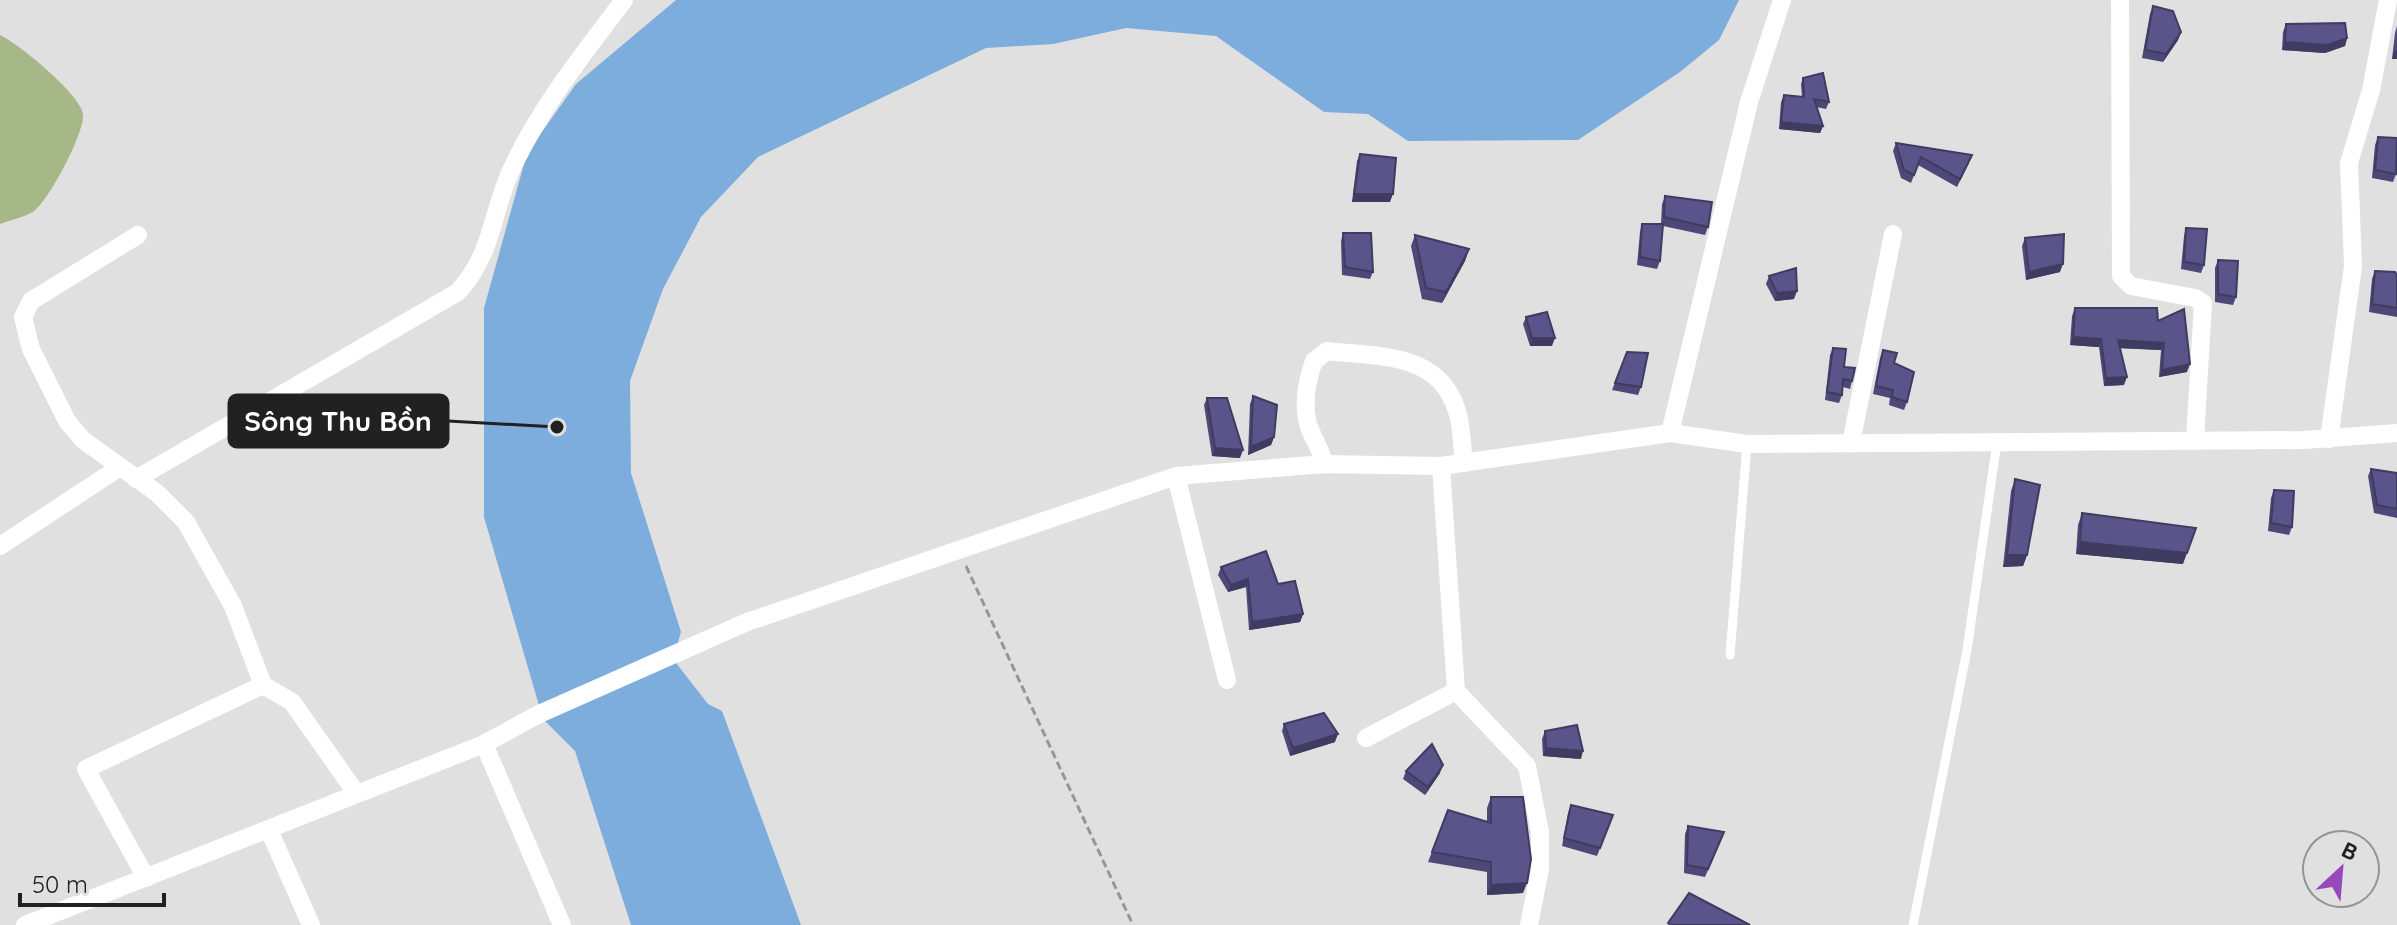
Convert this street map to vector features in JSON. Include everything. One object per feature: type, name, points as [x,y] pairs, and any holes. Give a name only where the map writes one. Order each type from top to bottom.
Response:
[{"type":"street","points":[[136,479],[458,292],[483,258],[502,194],[534,123],[624,0]]},
{"type":"street","points":[[1670,433],[1749,102],[1782,0]]},
{"type":"street","points":[[2120,0],[2121,276],[2131,286],[2195,298],[2203,303],[2195,439]]},
{"type":"street","points":[[2329,439],[2353,266],[2349,163],[2371,90],[2388,0]]},
{"type":"street","points":[[1851,443],[1893,234]]},
{"type":"street","points":[[138,235],[31,301],[23,317],[31,349],[67,421],[83,440],[136,479],[186,522],[233,606],[263,685],[292,702],[357,794]]},
{"type":"street","points":[[1324,464],[1308,425],[1306,396],[1314,361],[1327,351],[1405,361],[1434,372],[1456,410],[1464,463]]},
{"type":"street","points":[[25,925],[484,744],[537,715],[747,622],[1176,476],[1324,464],[1441,466],[1670,433],[1747,444],[2329,439],[2397,433]]},
{"type":"street","points":[[1441,466],[1456,691],[1527,766],[1540,832],[1540,869],[1529,925]]},
{"type":"street","points":[[0,546],[120,467]]},
{"type":"street","points":[[1176,476],[1227,680]]},
{"type":"street","points":[[146,878],[86,769],[263,685]]},
{"type":"street","points":[[1366,738],[1456,691]]},
{"type":"street","points":[[484,744],[562,925]]},
{"type":"street","points":[[269,830],[311,925]]},
{"type":"lane","points":[[1913,925],[1967,650],[1997,442]]},
{"type":"lane","points":[[1730,655],[1747,444]]},
{"type":"path","points":[[959,550],[1133,925]]},
{"type":"green space","points":[[0,35],[61,83],[80,105],[83,114],[73,149],[41,204],[31,213],[0,224]]},
{"type":"water","points":[[676,0],[1739,0],[1719,40],[1680,72],[1578,140],[1408,141],[1368,114],[1324,112],[1216,36],[1126,28],[1053,44],[986,48],[758,157],[701,217],[663,289],[630,381],[631,473],[681,632],[673,659],[708,704],[722,711],[801,925],[631,925],[575,751],[543,719],[484,517],[484,308],[527,153],[576,84]]},
{"type":"building","points":[[2153,6],[2173,11],[2181,32],[2166,54],[2145,50]]},
{"type":"building","points":[[2345,23],[2347,38],[2328,45],[2285,42],[2286,24]]},
{"type":"building","points":[[1823,73],[1829,102],[1814,99],[1823,126],[1781,122],[1784,95],[1804,97],[1803,78]]},
{"type":"building","points":[[2378,137],[2397,138],[2396,174],[2375,170]]},
{"type":"building","points":[[1896,143],[1972,155],[1960,179],[1921,157],[1914,175],[1904,170]]},
{"type":"building","points":[[1360,154],[1396,158],[1393,194],[1354,194]]},
{"type":"building","points":[[1665,196],[1712,202],[1708,227],[1664,217]]},
{"type":"building","points":[[1642,224],[1663,224],[1660,261],[1640,257]]},
{"type":"building","points":[[2186,228],[2207,229],[2204,265],[2184,262]]},
{"type":"building","points":[[1343,233],[1371,233],[1373,272],[1345,267]]},
{"type":"building","points":[[2064,234],[2063,264],[2029,272],[2025,238]]},
{"type":"building","points":[[1415,235],[1469,249],[1446,292],[1426,288]]},
{"type":"building","points":[[2218,260],[2238,261],[2236,297],[2218,294]]},
{"type":"building","points":[[1796,268],[1797,291],[1777,293],[1769,276]]},
{"type":"building","points":[[2375,271],[2395,272],[2397,275],[2397,308],[2372,304]]},
{"type":"building","points":[[2075,308],[2157,308],[2158,321],[2184,309],[2190,364],[2162,370],[2164,343],[2118,340],[2127,377],[2106,378],[2101,339],[2073,337]]},
{"type":"building","points":[[1547,312],[1555,338],[1532,338],[1526,317]]},
{"type":"building","points":[[1833,348],[1846,349],[1844,367],[1855,368],[1852,381],[1843,379],[1842,395],[1827,392]]},
{"type":"building","points":[[1883,350],[1897,353],[1894,363],[1914,372],[1907,402],[1892,397],[1893,390],[1876,386]]},
{"type":"building","points":[[1627,352],[1648,353],[1641,387],[1615,383]]},
{"type":"building","points":[[1253,396],[1277,405],[1274,437],[1251,447]]},
{"type":"building","points":[[1207,398],[1227,398],[1243,450],[1215,448]]},
{"type":"building","points":[[2371,469],[2397,473],[2397,509],[2377,505]]},
{"type":"building","points":[[2015,479],[2040,485],[2027,555],[2007,555]]},
{"type":"building","points":[[2274,490],[2294,491],[2292,527],[2271,523]]},
{"type":"building","points":[[2082,513],[2196,528],[2187,553],[2080,542]]},
{"type":"building","points":[[1266,551],[1278,584],[1295,581],[1303,614],[1252,622],[1248,579],[1231,585],[1221,567]]},
{"type":"building","points":[[1324,713],[1338,734],[1293,748],[1284,724]]},
{"type":"building","points":[[1577,725],[1583,751],[1546,748],[1545,731]]},
{"type":"building","points":[[1432,744],[1443,765],[1428,787],[1406,771]]},
{"type":"building","points":[[1491,797],[1523,797],[1531,859],[1527,883],[1491,885],[1491,862],[1432,852],[1448,810],[1491,823]]},
{"type":"building","points":[[1571,805],[1613,815],[1600,848],[1564,838]]},
{"type":"building","points":[[1688,826],[1724,832],[1708,869],[1687,865]]},
{"type":"building","points":[[1689,893],[1750,925],[1671,925],[1668,923]]},
{"type":"place","name":"Sông Thu Bồn","points":[[557,427]]}]
